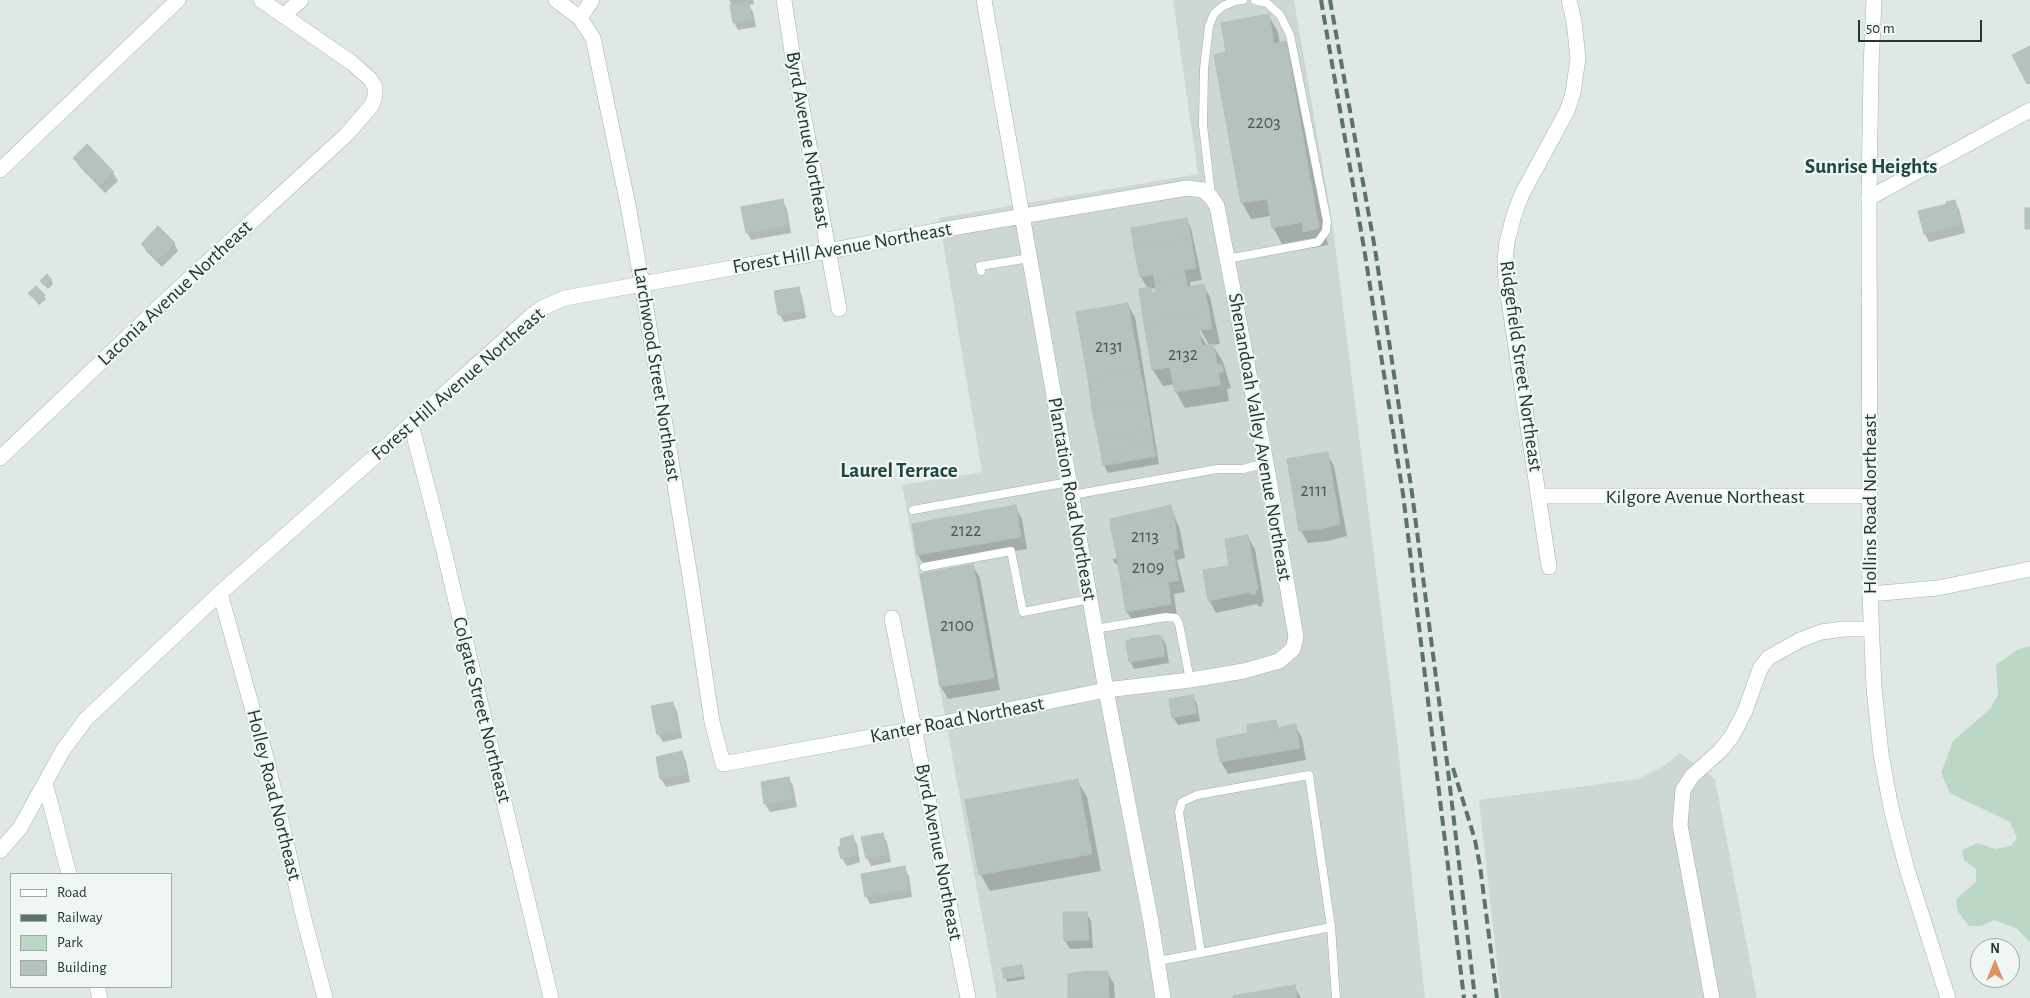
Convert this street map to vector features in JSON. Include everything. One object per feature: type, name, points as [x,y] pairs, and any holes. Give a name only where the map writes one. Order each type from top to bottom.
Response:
[{"type":"street","points":[[0,170],[178,0]]},
{"type":"street","points":[[261,0],[283,16],[301,0]]},
{"type":"street","name":"Larchwood Street Northeast","points":[[556,0],[580,18],[593,38],[628,205],[692,589],[712,722],[723,764]]},
{"type":"street","points":[[580,18],[592,0]]},
{"type":"street","name":"Byrd Avenue Northeast","points":[[784,0],[839,309]]},
{"type":"street","name":"Plantation Road Northeast","points":[[984,0],[1095,629],[1158,961],[1163,998]]},
{"type":"street","name":"Ridgefield Street Northeast","points":[[1549,568],[1506,281],[1505,261],[1507,242],[1522,194],[1567,111],[1573,94],[1578,58],[1574,22],[1569,0]]},
{"type":"street","name":"Hollins Road Northeast","points":[[1874,0],[1871,68],[1870,198],[1870,594],[1874,688],[1881,754],[1891,808],[1906,866],[1948,998]]},
{"type":"street","name":"Laconia Avenue Northeast","points":[[0,458],[168,298],[350,130],[372,105],[375,87],[370,80],[352,63],[283,16]]},
{"type":"street","points":[[1870,198],[2030,110]]},
{"type":"street","name":"Forest Hill Avenue Northeast","points":[[0,850],[20,828],[64,750],[86,719],[220,593],[531,316],[544,307],[565,298],[928,232],[1187,188],[1203,190],[1211,197]]},
{"type":"street","name":"Shenandoah Valley Avenue Northeast","points":[[1190,680],[1244,671],[1279,661],[1293,649],[1296,637],[1266,463],[1217,206],[1211,197]]},
{"type":"street","name":"Colgate Street Northeast","points":[[411,424],[443,547],[550,998]]},
{"type":"street","name":"Kilgore Avenue Northeast","points":[[1539,496],[1870,496]]},
{"type":"street","points":[[1870,594],[1938,588],[2030,569]]},
{"type":"street","name":"Holley Road Northeast","points":[[220,593],[267,761],[304,919],[325,998]]},
{"type":"street","name":"Byrd Avenue Northeast","points":[[892,618],[968,998]]},
{"type":"street","points":[[1712,998],[1690,888],[1680,825],[1683,790],[1692,776],[1720,751],[1732,736],[1745,711],[1760,669],[1768,658],[1800,640],[1821,632],[1844,628],[1872,629]]},
{"type":"street","name":"Kanter Road Northeast","points":[[723,764],[914,729],[1106,690],[1190,680]]},
{"type":"street","points":[[45,783],[69,873]]},
{"type":"lane","points":[[1211,197],[1203,125],[1204,69],[1209,26],[1214,14],[1223,6],[1243,0]]},
{"type":"lane","points":[[1227,259],[1318,242],[1326,231],[1327,221],[1290,35],[1280,15],[1267,3],[1255,0]]},
{"type":"lane","points":[[982,272],[980,266],[1030,258]]},
{"type":"lane","points":[[913,510],[1217,469],[1243,469],[1266,463]]},
{"type":"lane","points":[[924,567],[1012,551],[1023,612],[1090,599]]},
{"type":"lane","points":[[1095,629],[1166,617],[1176,618],[1180,624],[1190,680]]},
{"type":"lane","points":[[1201,953],[1179,812],[1182,802],[1196,795],[1308,775],[1331,927],[1336,998]]},
{"type":"lane","points":[[1158,961],[1331,927]]},
{"type":"shaded area","points":[[1173,0],[1294,0],[1333,227],[1396,731],[1425,998],[997,998],[902,485],[982,472],[939,218],[1198,174]]},
{"type":"shaded area","points":[[1680,753],[1715,779],[1757,998],[1501,998],[1479,800],[1638,779],[1662,767]]},
{"type":"green space","points":[[2030,646],[2030,942],[2016,928],[1994,920],[1981,926],[1969,926],[1958,912],[1956,899],[1976,882],[1976,869],[1964,860],[1962,850],[1978,843],[1995,849],[2011,846],[2017,838],[2010,822],[1950,793],[1941,773],[1953,741],[1990,709],[1998,695],[1996,665],[2017,650]]},
{"type":"building","points":[[749,2],[752,20],[733,23],[730,5]]},
{"type":"building","points":[[1269,14],[1274,44],[1286,41],[1319,228],[1303,232],[1302,222],[1272,228],[1267,199],[1241,203],[1214,55],[1226,52],[1221,23]]},
{"type":"building","points":[[2030,46],[2030,83],[2027,84],[2012,55]]},
{"type":"building","points":[[87,144],[114,172],[100,186],[73,158]]},
{"type":"building","points":[[783,199],[788,225],[746,233],[741,207]]},
{"type":"building","points":[[1955,200],[1961,225],[1924,234],[1918,211],[1947,204],[1946,202]]},
{"type":"building","points":[[2025,208],[2030,208],[2030,229],[2025,229]]},
{"type":"building","points":[[1187,218],[1191,238],[1134,248],[1131,228]]},
{"type":"building","points":[[158,226],[175,243],[157,260],[141,244]]},
{"type":"building","points":[[1191,238],[1196,268],[1184,270],[1186,277],[1155,283],[1153,275],[1140,277],[1134,248]]},
{"type":"building","points":[[47,274],[52,280],[45,286],[40,281]]},
{"type":"building","points":[[1186,277],[1187,287],[1204,284],[1209,311],[1144,323],[1139,289],[1151,287],[1151,293],[1156,292],[1155,283]]},
{"type":"building","points":[[36,286],[45,295],[37,302],[28,293]]},
{"type":"building","points":[[799,287],[803,311],[778,315],[774,291]]},
{"type":"building","points":[[1128,303],[1140,369],[1088,379],[1076,312]]},
{"type":"building","points":[[1209,311],[1212,328],[1199,330],[1202,346],[1214,344],[1217,365],[1222,364],[1223,372],[1218,373],[1221,385],[1175,392],[1170,367],[1152,370],[1144,323]]},
{"type":"building","points":[[1140,369],[1146,399],[1092,409],[1088,379]]},
{"type":"building","points":[[1146,399],[1151,429],[1098,438],[1092,409]]},
{"type":"building","points":[[1151,429],[1153,444],[1101,453],[1098,438]]},
{"type":"building","points":[[1153,444],[1156,456],[1103,466],[1101,453]]},
{"type":"building","points":[[1328,452],[1340,524],[1320,529],[1299,531],[1287,459]]},
{"type":"building","points":[[1016,505],[1021,537],[917,555],[912,524]]},
{"type":"building","points":[[1171,505],[1174,516],[1111,528],[1110,519]]},
{"type":"building","points":[[1174,516],[1178,546],[1117,557],[1111,528]]},
{"type":"building","points":[[1248,535],[1258,590],[1255,590],[1256,594],[1251,595],[1250,592],[1208,601],[1203,570],[1229,566],[1225,539]]},
{"type":"building","points":[[1178,546],[1179,549],[1117,560],[1117,557]]},
{"type":"building","points":[[1173,550],[1178,577],[1122,587],[1117,560]]},
{"type":"building","points":[[973,564],[994,678],[940,687],[920,574]]},
{"type":"building","points":[[1178,577],[1179,580],[1168,582],[1171,604],[1126,612],[1122,587]]},
{"type":"building","points":[[1162,636],[1165,656],[1129,662],[1126,641]]},
{"type":"building","points":[[1193,695],[1197,713],[1172,718],[1169,699]]},
{"type":"building","points":[[673,702],[679,730],[657,735],[651,706]]},
{"type":"building","points":[[1276,720],[1278,730],[1281,727],[1296,724],[1300,748],[1220,762],[1216,739],[1248,733],[1247,725]]},
{"type":"building","points":[[682,751],[687,774],[660,779],[656,757]]},
{"type":"building","points":[[789,777],[793,799],[764,804],[761,782]]},
{"type":"building","points":[[1078,779],[1092,854],[979,875],[965,800]]},
{"type":"building","points":[[883,833],[887,854],[866,859],[861,837]]},
{"type":"building","points":[[853,835],[857,854],[841,859],[838,847],[841,846],[840,839]]},
{"type":"building","points":[[905,866],[909,889],[865,897],[861,874]]},
{"type":"building","points":[[1063,912],[1087,912],[1089,940],[1064,941]]},
{"type":"building","points":[[1022,965],[1024,976],[1004,979],[1002,968]]},
{"type":"building","points":[[1108,971],[1109,998],[1068,998],[1068,974]]},
{"type":"building","points":[[1295,985],[1297,998],[1233,998],[1233,996]]},
{"type":"railway","points":[[1321,0],[1364,248],[1403,494],[1464,998]]},
{"type":"railway","points":[[1330,0],[1375,249],[1412,493],[1475,998]]},
{"type":"railway","points":[[1453,768],[1475,840],[1480,866],[1497,998]]},
{"type":"district","name":"Sunrise Heights","points":[[1871,167]]},
{"type":"district","name":"Laurel Terrace","points":[[899,471]]}]
